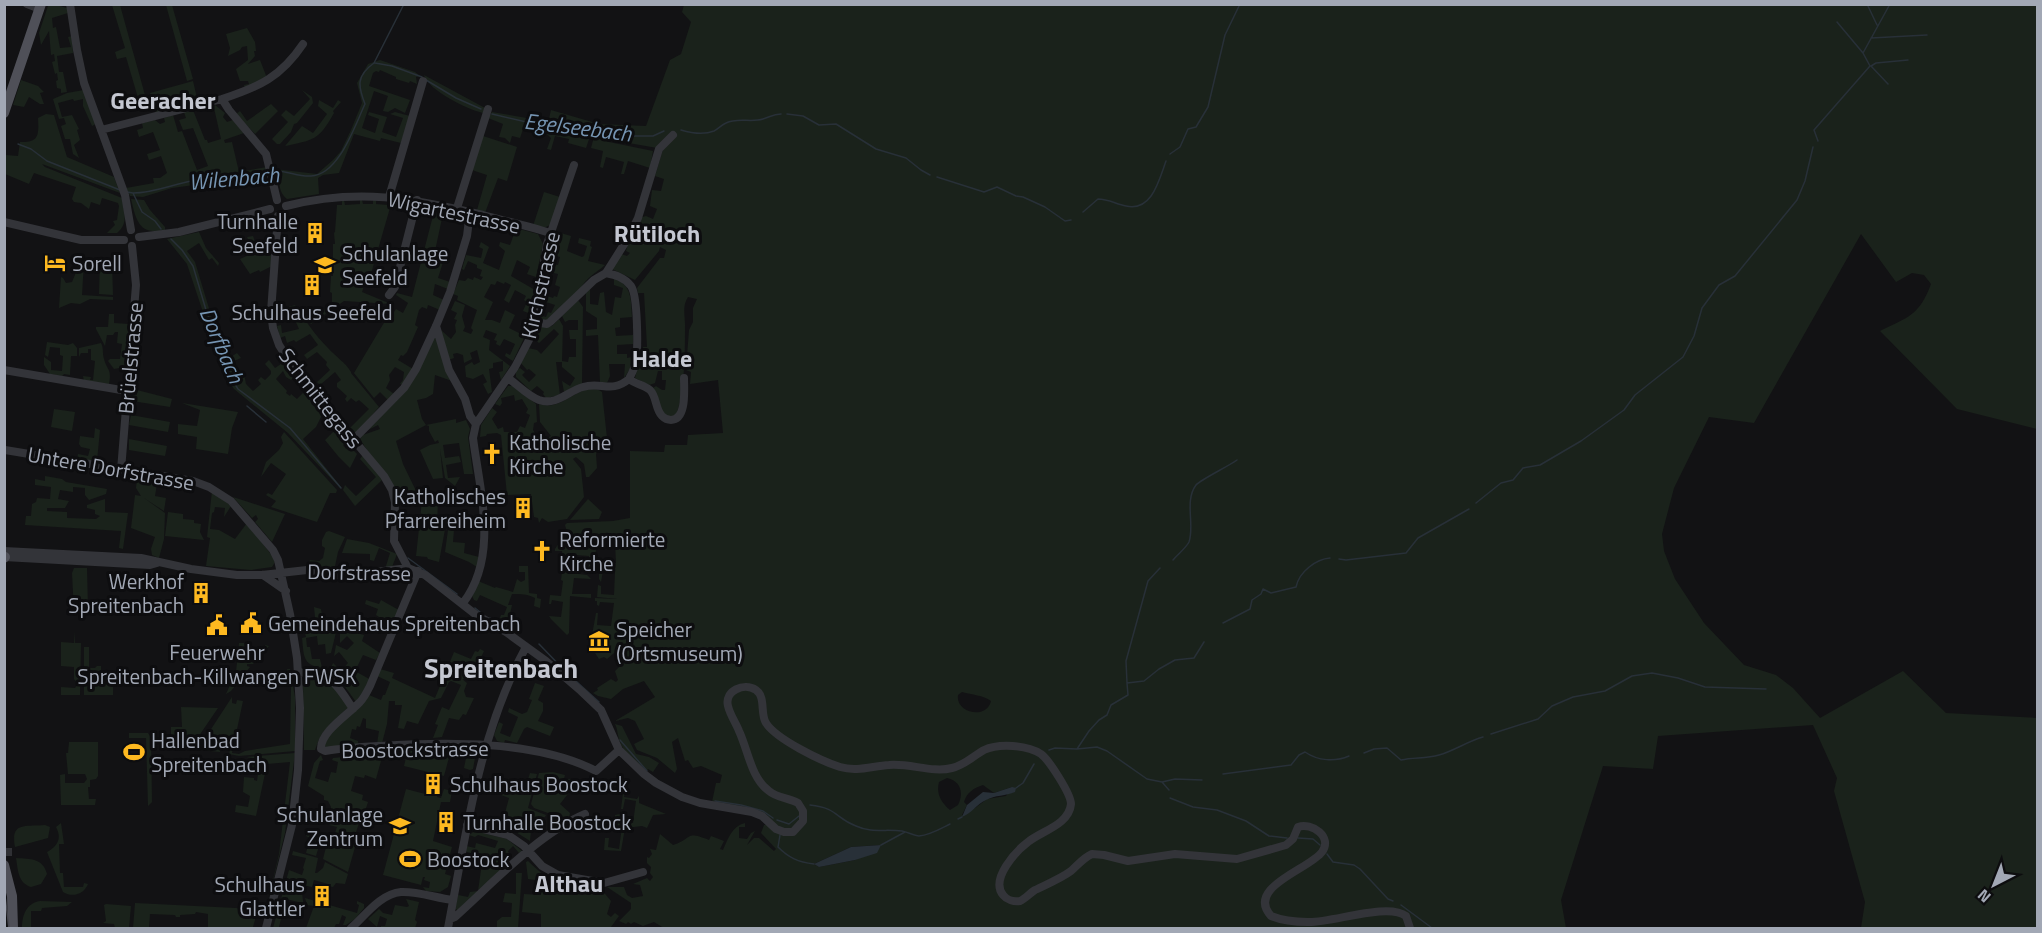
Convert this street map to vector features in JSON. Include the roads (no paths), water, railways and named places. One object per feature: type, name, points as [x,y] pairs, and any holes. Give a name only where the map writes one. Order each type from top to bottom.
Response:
[{"type":"main road","points":[[4,113],[40,7]]},
{"type":"main road","points":[[4,865],[12,896],[14,928]]},
{"type":"street","points":[[27,4],[40,7]]},
{"type":"street","points":[[70,4],[82,73],[124,193],[131,230]]},
{"type":"street","points":[[101,130],[246,92],[274,77],[295,56],[303,44]]},
{"type":"street","points":[[389,197],[423,81]]},
{"type":"street","points":[[222,99],[266,154],[277,200]]},
{"type":"street","points":[[457,208],[488,109]]},
{"type":"street","points":[[534,322],[547,324],[550,322],[594,280],[606,273],[638,218],[659,149],[673,135]]},
{"type":"street","name":"Kirchstrasse","points":[[476,424],[508,378],[529,339],[550,233],[574,165]]},
{"type":"street","name":"Wigartestrasse","points":[[286,206],[340,196],[389,197],[457,208],[550,233]]},
{"type":"street","points":[[277,200],[282,201],[286,206],[284,213],[278,216],[270,209],[272,203],[277,200]]},
{"type":"street","points":[[389,295],[394,287],[417,200]]},
{"type":"street","points":[[140,237],[166,234],[270,209]]},
{"type":"street","points":[[354,440],[404,388],[436,326],[462,258],[470,212]]},
{"type":"street","name":"Schmittegass","points":[[278,216],[271,312],[276,337],[296,370],[384,476],[395,501],[394,541],[408,568]]},
{"type":"street","points":[[4,222],[81,240],[124,240]]},
{"type":"street","points":[[131,230],[138,233],[140,237]]},
{"type":"street","points":[[131,230],[124,234],[126,244],[132,246],[137,244],[140,237]]},
{"type":"street","name":"Brüelstrasse","points":[[121,470],[136,285],[132,246]]},
{"type":"street","points":[[508,378],[541,401],[561,399],[585,386],[606,388],[618,386],[629,379],[636,358],[636,298],[633,288],[627,281],[606,273]]},
{"type":"street","points":[[436,326],[449,370],[476,424],[473,438],[484,526],[484,548],[474,585],[463,603]]},
{"type":"street","points":[[4,370],[127,391]]},
{"type":"street","points":[[629,379],[650,390],[660,414],[671,420],[679,417],[682,412],[684,378]]},
{"type":"street","name":"Untere Dorfstrasse","points":[[5,450],[193,481],[218,491],[237,507],[273,550],[286,591],[295,640],[300,742],[296,799],[287,850],[266,928]]},
{"type":"street","points":[[4,551],[141,558],[158,563]]},
{"type":"street","points":[[5,557],[150,565],[158,563]]},
{"type":"street","name":"Dorfstrasse","points":[[158,563],[208,572],[262,575],[307,570],[343,576],[408,568],[418,571],[475,614],[500,627],[526,646],[597,705],[619,750],[644,774],[682,797],[762,816],[776,829],[784,832],[797,830],[804,818],[803,811],[798,803],[775,795],[760,782],[727,702],[733,692],[742,687],[754,689],[759,694],[763,717],[772,730],[793,744],[840,767],[863,769],[890,765],[946,769],[957,766],[984,750],[997,747],[1027,748],[1044,757],[1071,801],[1070,807],[1059,823],[1029,840],[1010,862],[1002,875],[1000,885],[1002,894],[1008,899],[1019,901],[1068,873],[1092,854],[1128,861],[1175,854],[1237,859],[1281,848],[1293,839],[1298,826],[1304,825],[1311,826],[1321,833],[1325,848],[1317,858],[1272,887],[1265,903],[1266,910],[1271,916],[1310,922],[1395,911],[1406,916],[1410,928]]},
{"type":"street","points":[[298,673],[323,674],[334,683],[353,709],[370,686],[418,571]]},
{"type":"street","points":[[262,575],[286,591]]},
{"type":"street","points":[[449,924],[467,825],[486,745],[501,703],[526,646]]},
{"type":"street","name":"Boostockstrasse","points":[[353,709],[330,730],[320,745],[323,751],[403,745],[486,745],[561,757],[577,761],[596,771],[619,750]]},
{"type":"street","points":[[449,924],[529,851],[558,829],[585,814]]},
{"type":"street","points":[[467,825],[508,835],[524,846],[549,871],[558,875],[604,883],[643,872]]},
{"type":"street","points":[[351,928],[377,904],[397,893],[453,900]]},
{"type":"waterway","name":"Wilenbach","points":[[274,171],[311,176],[321,173],[338,158],[365,104],[360,87],[361,77],[374,63],[404,4]]},
{"type":"waterway","name":"Egelseebach","points":[[1170,154],[1180,147],[1188,129],[1196,127],[1208,107],[1225,35],[1240,4]]},
{"type":"waterway","points":[[1867,4],[1877,25]]},
{"type":"waterway","points":[[1863,53],[1890,4]]},
{"type":"waterway","points":[[1890,5],[1901,4]]},
{"type":"waterway","points":[[1837,22],[1863,53],[1870,66],[1888,84]]},
{"type":"waterway","points":[[1871,38],[1927,35]]},
{"type":"waterway","points":[[1871,66],[1876,63],[1908,60]]},
{"type":"waterway","name":"Egelseebach","points":[[375,63],[392,66],[422,77]]},
{"type":"waterway","points":[[1818,141],[1814,130],[1870,66]]},
{"type":"waterway","name":"Egelseebach","points":[[426,80],[456,98],[481,109]]},
{"type":"waterway","name":"Egelseebach","points":[[492,114],[548,127],[572,123],[628,136],[653,136],[664,131]]},
{"type":"waterway","name":"Egelseebach","points":[[681,130],[706,133],[731,121],[758,120],[781,114]]},
{"type":"waterway","name":"Egelseebach","points":[[787,114],[803,116],[819,125],[836,124],[876,149],[906,158],[930,175]]},
{"type":"waterway","name":"Dorfbach","points":[[18,144],[31,149],[47,161],[120,190]]},
{"type":"waterway","points":[[1476,503],[1501,483],[1513,480],[1523,468],[1540,465],[1581,441],[1624,410],[1635,395],[1683,357],[1694,336],[1702,308],[1719,285],[1735,276],[1797,200],[1805,181],[1813,147]]},
{"type":"waterway","name":"Egelseebach","points":[[1083,212],[1098,199],[1126,206],[1135,207],[1142,204],[1153,193],[1166,161]]},
{"type":"waterway","name":"Wilenbach","points":[[133,193],[197,180],[266,172]]},
{"type":"waterway","name":"Egelseebach","points":[[937,177],[984,192],[997,187],[1045,207],[1065,221],[1071,220]]},
{"type":"waterway","name":"Dorfbach","points":[[127,192],[133,193],[142,212],[155,221],[161,229]]},
{"type":"waterway","name":"Dorfbach","points":[[171,239],[193,266],[230,376],[238,389],[290,428],[341,488]]},
{"type":"waterway","points":[[247,406],[266,422]]},
{"type":"waterway","points":[[1173,560],[1186,547],[1191,535],[1192,491],[1203,480],[1237,460]]},
{"type":"waterway","points":[[1339,559],[1406,553],[1418,538],[1469,509]]},
{"type":"waterway","name":"Dorfbach","points":[[408,558],[457,594]]},
{"type":"waterway","points":[[1223,623],[1250,609],[1252,600],[1261,594],[1263,589],[1271,593],[1296,587],[1301,576],[1309,567],[1330,558]]},
{"type":"waterway","points":[[1127,683],[1126,661],[1148,581],[1160,568]]},
{"type":"waterway","name":"Dorfbach","points":[[475,608],[480,612]]},
{"type":"waterway","name":"Dorfbach","points":[[490,618],[513,631]]},
{"type":"waterway","points":[[1077,749],[1089,731],[1107,715],[1111,705],[1128,695],[1127,683],[1144,681],[1175,660],[1194,658],[1204,642]]},
{"type":"waterway","name":"Dorfbach","points":[[539,644],[599,702]]},
{"type":"waterway","points":[[1491,734],[1538,719],[1552,706],[1573,697],[1605,691],[1632,676],[1652,673],[1678,678],[1705,687],[1766,689]]},
{"type":"waterway","points":[[1364,753],[1387,748],[1401,760],[1429,757],[1445,753],[1483,737]]},
{"type":"waterway","name":"Dorfbach","points":[[620,740],[647,771]]},
{"type":"waterway","points":[[1049,750],[1097,747],[1107,751],[1147,779],[1162,782],[1175,779],[1202,780]]},
{"type":"waterway","points":[[1223,774],[1291,765],[1299,755],[1305,752],[1327,760],[1349,756]]},
{"type":"waterway","points":[[1016,788],[1023,783],[1034,764]]},
{"type":"waterway","points":[[1162,782],[1169,790]]},
{"type":"waterway","points":[[1170,798],[1193,807],[1217,810],[1246,821],[1269,836],[1287,838]]},
{"type":"waterway","name":"Dorfbach","points":[[715,801],[763,811],[773,818]]},
{"type":"waterway","points":[[810,805],[826,808],[849,823],[867,829],[902,831],[919,836],[950,824]]},
{"type":"waterway","name":"Dorfbach","points":[[777,820],[789,824],[799,816]]},
{"type":"waterway","points":[[958,819],[962,817]]},
{"type":"waterway","points":[[881,845],[905,832]]},
{"type":"waterway","points":[[780,835],[778,847],[782,851],[794,859],[814,864]]},
{"type":"waterway","points":[[1298,838],[1313,839],[1320,845]]},
{"type":"waterway","points":[[1327,854],[1333,862],[1354,865],[1360,869],[1388,899],[1393,901]]},
{"type":"waterway","points":[[1401,905],[1432,928]]},
{"type":"tunnel","points":[[4,852],[16,852]]},
{"type":"tram line","points":[[4,888],[9,928]]},
{"type":"place","name":"Turnhalle Seefeld","points":[[315,233]]},
{"type":"place","name":"Sorell","points":[[55,263]]},
{"type":"place","name":"Schulanlage Seefeld","points":[[325,265]]},
{"type":"place","name":"Schulhaus Seefeld","points":[[312,285]]},
{"type":"place","name":"Katholische Kirche","points":[[492,454]]},
{"type":"place","name":"Katholisches Pfarrereiheim","points":[[523,508]]},
{"type":"place","name":"Reformierte Kirche","points":[[542,551]]},
{"type":"place","name":"Werkhof Spreitenbach","points":[[201,593]]},
{"type":"place","name":"Gemeindehaus Spreitenbach","points":[[251,623]]},
{"type":"place","name":"Feuerwehr Spreitenbach-Killwangen FWSK","points":[[217,625]]},
{"type":"place","name":"Speicher (Ortsmuseum)","points":[[599,641]]},
{"type":"place","name":"Hallenbad Spreitenbach","points":[[134,752]]},
{"type":"place","name":"Schulhaus Boostock","points":[[433,784]]},
{"type":"place","name":"Turnhalle Boostock","points":[[446,822]]},
{"type":"place","name":"Schulanlage Zentrum","points":[[400,826]]},
{"type":"place","name":"Boostock","points":[[410,859]]},
{"type":"place","name":"Schulhaus Glattler","points":[[322,896]]},
{"type":"district","name":"Geeracher","points":[[163,100]]},
{"type":"district","name":"Rütiloch","points":[[657,233]]},
{"type":"district","name":"Halde","points":[[662,358]]},
{"type":"district","name":"Spreitenbach","points":[[501,667]]},
{"type":"district","name":"Althau","points":[[569,883]]}]
